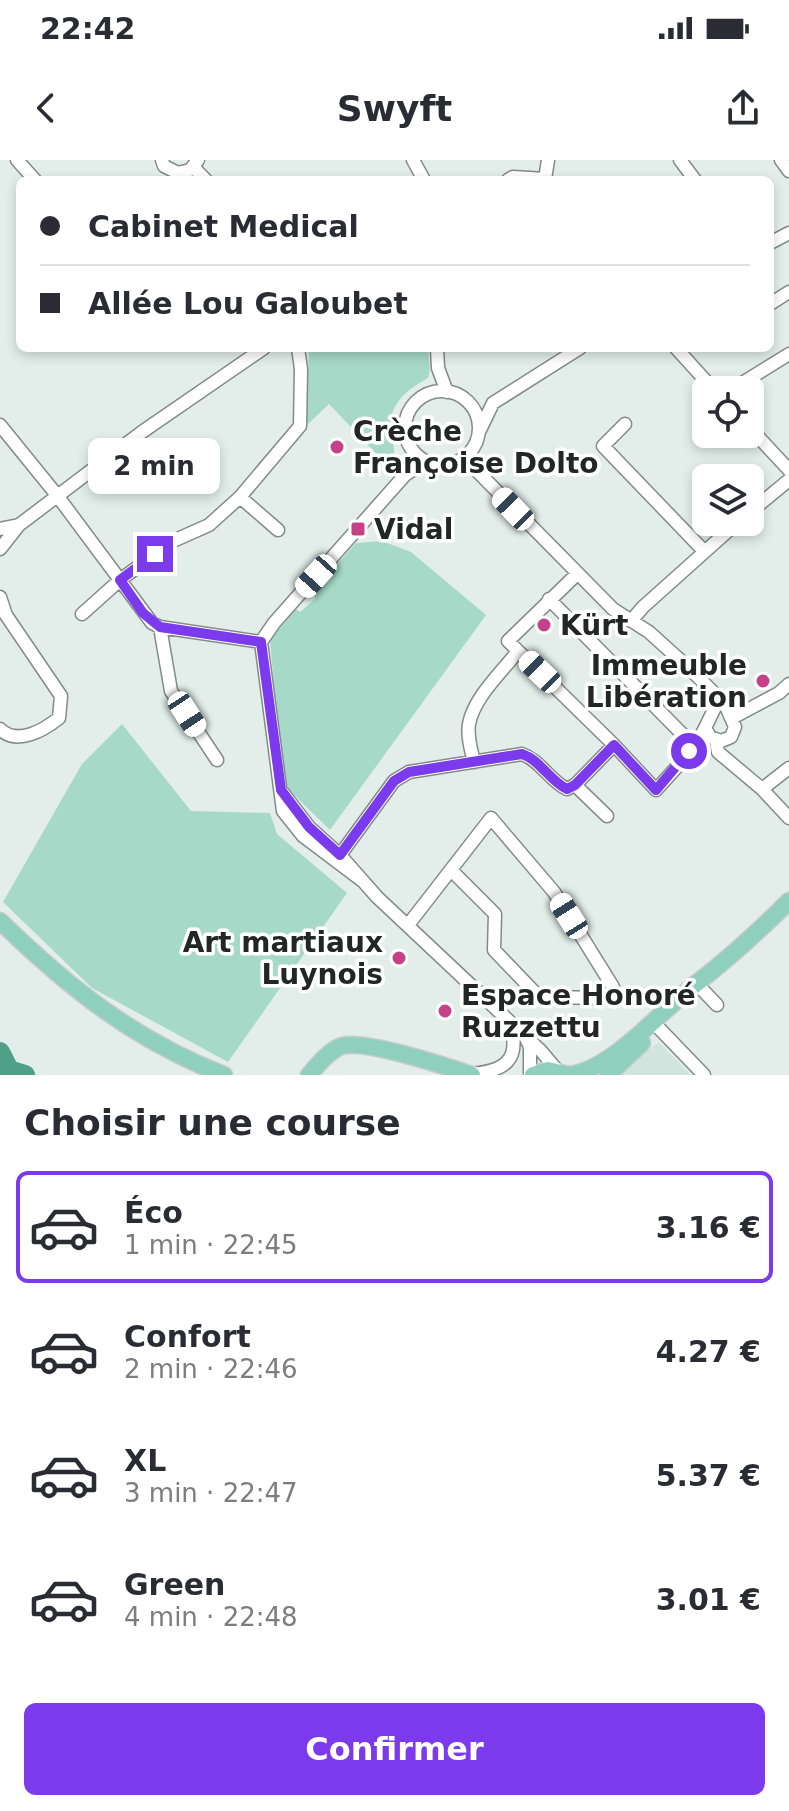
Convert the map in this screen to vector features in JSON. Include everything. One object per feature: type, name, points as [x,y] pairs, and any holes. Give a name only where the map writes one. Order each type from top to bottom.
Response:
[{"type":"main road","points":[[608,1075],[656,1025],[789,901]]},
{"type":"main road","points":[[0,921],[37,957],[106,1014],[187,1061],[224,1075]]},
{"type":"main road","points":[[0,930],[41,971],[113,1026],[172,1060],[208,1075]]},
{"type":"main road","points":[[531,1075],[548,1070],[565,1073],[587,1071],[656,1025]]},
{"type":"main road","points":[[309,1075],[331,1053],[342,1046],[355,1045],[470,1074]]},
{"type":"main road","points":[[328,1075],[331,1053]]},
{"type":"street","points":[[17,160],[31,176]]},
{"type":"street","points":[[162,160],[164,166],[178,173],[196,164]]},
{"type":"street","points":[[781,160],[789,171]]},
{"type":"street","points":[[0,549],[19,525],[56,494],[258,352]]},
{"type":"street","points":[[82,614],[120,580],[173,541],[209,525],[240,497],[300,426],[299,352]]},
{"type":"street","points":[[437,352],[438,368],[447,392]]},
{"type":"street","points":[[469,404],[493,403],[574,352]]},
{"type":"street","points":[[680,352],[701,376]]},
{"type":"street","points":[[754,376],[789,354]]},
{"type":"street","points":[[405,475],[407,417],[413,406],[428,394],[438,368]]},
{"type":"street","points":[[428,394],[447,392],[459,396],[475,412],[479,432]]},
{"type":"street","points":[[449,465],[469,453],[493,403]]},
{"type":"street","points":[[625,424],[603,446],[704,551]]},
{"type":"street","points":[[0,425],[56,494],[143,613],[160,627],[261,642]]},
{"type":"street","points":[[407,442],[425,462],[478,472]]},
{"type":"street","points":[[764,443],[789,470]]},
{"type":"street","points":[[469,453],[478,472],[577,574],[613,609],[649,632],[680,659],[725,704],[734,718],[731,737],[695,747]]},
{"type":"street","points":[[364,882],[322,852],[289,822],[283,811],[261,642],[274,623],[405,475],[425,462]]},
{"type":"street","points":[[764,501],[789,480]]},
{"type":"street","points":[[240,497],[278,530]]},
{"type":"street","points":[[0,529],[19,525]]},
{"type":"street","points":[[631,621],[722,536]]},
{"type":"street","points":[[577,574],[508,641],[656,790],[695,747],[719,699]]},
{"type":"street","points":[[0,597],[3,618],[61,696],[59,718],[52,723],[20,737],[5,734],[0,729]]},
{"type":"street","points":[[549,599],[695,747]]},
{"type":"street","points":[[160,627],[171,691],[217,760]]},
{"type":"street","points":[[474,762],[468,727],[472,714],[484,693],[518,651]]},
{"type":"street","points":[[713,714],[734,718],[784,688],[789,705]]},
{"type":"street","points":[[705,728],[719,740]]},
{"type":"street","points":[[719,740],[718,752],[789,818]]},
{"type":"street","points":[[340,855],[394,781],[409,772],[522,754],[529,756],[567,789],[575,785],[614,745]]},
{"type":"street","points":[[765,793],[789,768]]},
{"type":"street","points":[[575,785],[607,816]]},
{"type":"street","points":[[281,790],[309,827],[364,882],[565,1073]]},
{"type":"street","points":[[765,793],[777,817],[789,829]]},
{"type":"street","points":[[408,925],[491,818],[554,892],[613,987],[608,998],[539,997],[494,950],[495,914],[451,870]]},
{"type":"street","points":[[699,986],[717,1005]]},
{"type":"street","points":[[470,1074],[490,1073],[510,1058],[515,1038],[509,1021]]},
{"type":"street","points":[[656,1025],[704,1075]]},
{"type":"street","points":[[524,1035],[530,1047],[531,1075]]},
{"type":"shaded area","points":[[659,1042],[691,1075],[616,1075],[617,1074]]},
{"type":"green space","points":[[309,352],[428,352],[428,378],[405,394],[395,407],[390,424],[394,454],[386,464],[329,404],[306,426]]},
{"type":"green space","points":[[382,541],[411,552],[486,615],[330,830],[287,788],[270,640],[296,609],[300,612],[316,598],[311,593],[356,543]]},
{"type":"green space","points":[[122,724],[191,811],[270,813],[277,834],[347,893],[228,1062],[92,988],[3,902],[82,764]]},
{"type":"waterway","points":[[0,1052],[9,1070],[25,1075]]},
{"type":"place","name":"Crèche Françoise Dolto","points":[[337,447]]},
{"type":"place","name":"Vidal","points":[[358,529]]},
{"type":"place","name":"Kürt","points":[[544,625]]},
{"type":"place","name":"Immeuble Libération","points":[[763,681]]},
{"type":"place","name":"Art martiaux Luynois","points":[[399,958]]},
{"type":"place","name":"Espace Honoré Ruzzettu","points":[[445,1011]]},
{"type":"route","points":[[155,554],[120,580],[152,623],[160,627],[261,642],[281,790],[309,827],[340,855],[394,781],[409,772],[522,754],[529,756],[567,789],[575,785],[614,745],[656,790],[689,751]]}]
